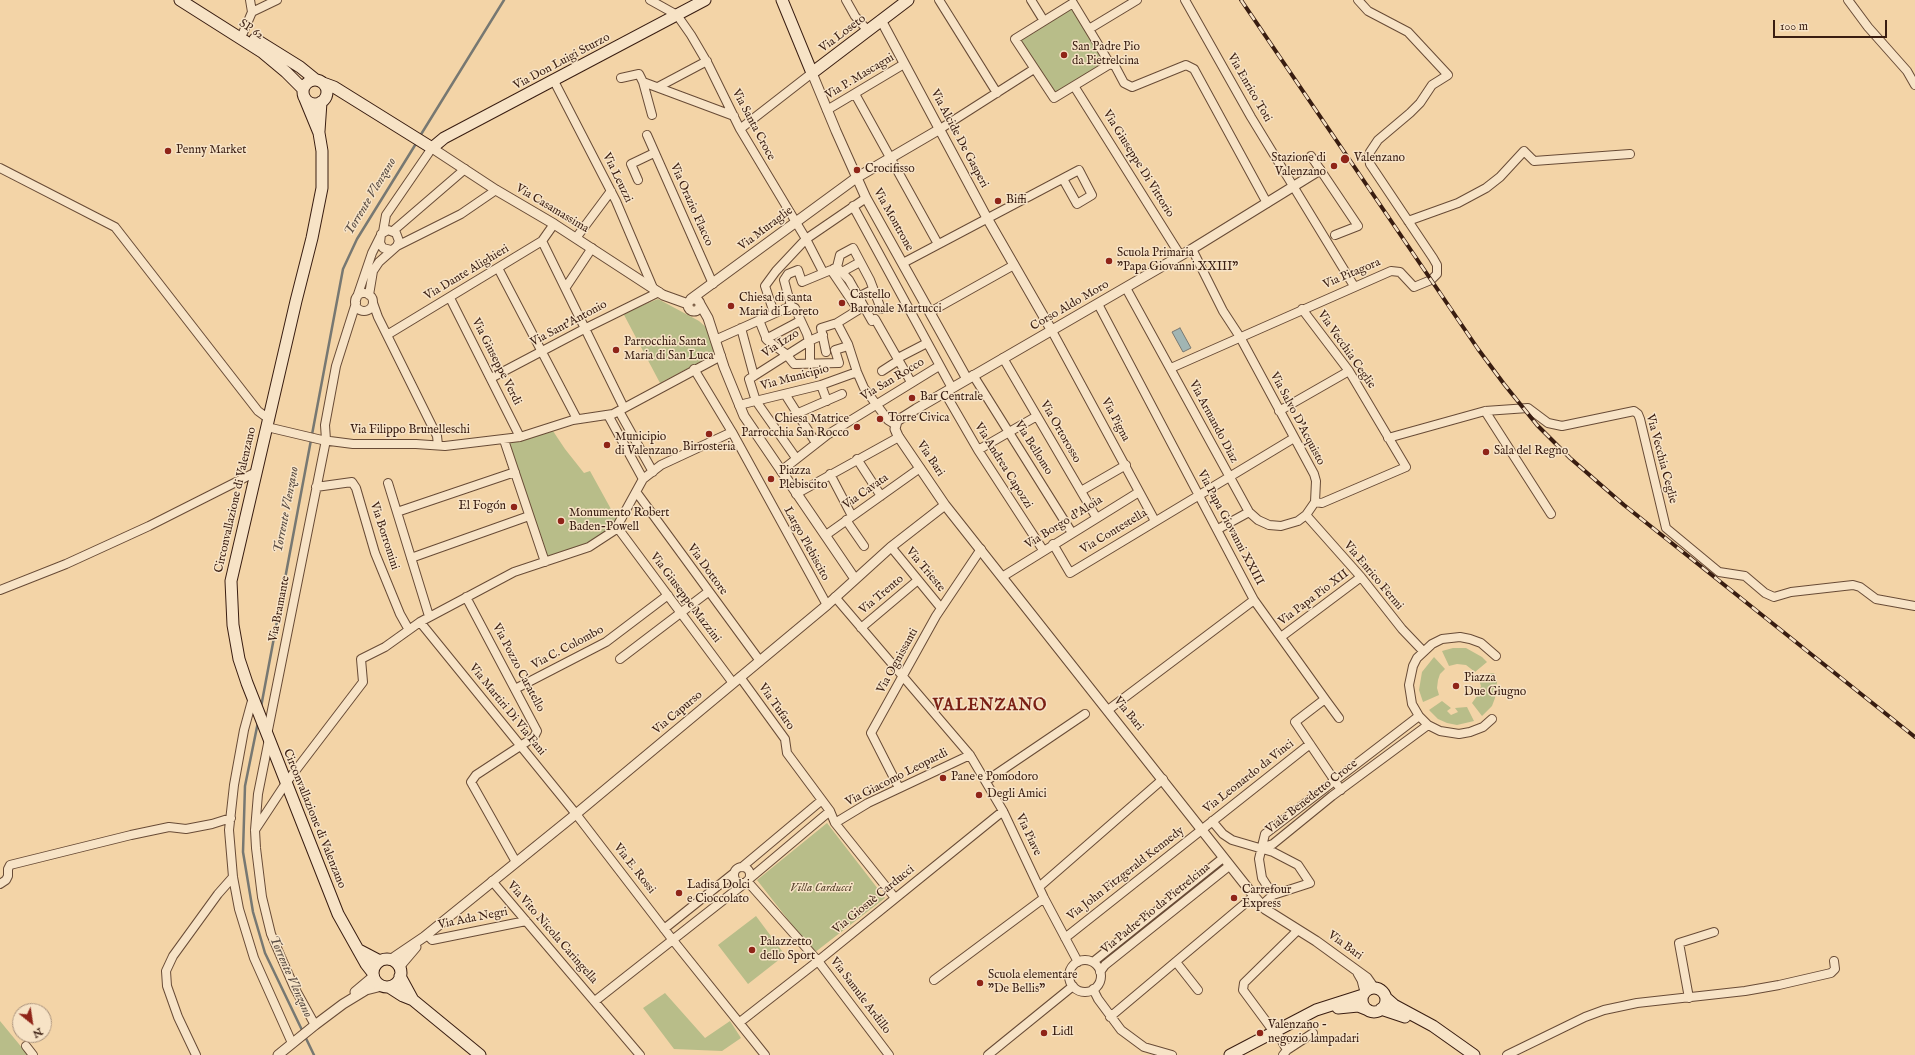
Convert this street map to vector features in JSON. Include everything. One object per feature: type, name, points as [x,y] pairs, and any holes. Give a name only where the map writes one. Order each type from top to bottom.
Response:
[{"type":"main road","name":"SP 62","points":[[180,0],[262,52],[286,72],[304,94]]},
{"type":"main road","name":"SP 62","points":[[192,0],[320,81],[334,87],[349,97]]},
{"type":"main road","name":"Via Don Luigi Sturzo","points":[[429,147],[705,0]]},
{"type":"main road","name":"Via Montrone","points":[[782,0],[812,73]]},
{"type":"main road","name":"Via Loseto","points":[[812,73],[868,31],[903,2]]},
{"type":"main road","points":[[320,81],[327,89],[319,133],[304,94],[306,83],[320,81]]},
{"type":"main road","points":[[304,94],[314,104],[324,99],[349,97],[429,147]]},
{"type":"main road","name":"Circonvallazione di Valenzano","points":[[319,133],[322,151],[322,188],[312,238],[231,581],[232,625],[239,659],[267,735],[338,914],[378,984],[386,986]]},
{"type":"main road","points":[[359,950],[392,966],[413,1000]]},
{"type":"main road","points":[[373,974],[374,968],[392,966]]},
{"type":"main road","points":[[386,986],[396,983],[392,966]]},
{"type":"main road","points":[[386,986],[413,1000],[480,1055]]},
{"type":"main road","points":[[1243,1055],[1316,1010],[1368,992],[1382,991],[1386,998],[1394,1005],[1433,1026],[1463,1051]]},
{"type":"main road","points":[[1368,992],[1363,1004],[1368,1010]]},
{"type":"main road","points":[[1230,1055],[1321,1014],[1341,1007],[1358,1006],[1375,1011],[1381,1009],[1385,1004],[1386,998]]},
{"type":"main road","points":[[1381,1009],[1411,1020],[1463,1051],[1474,1055]]},
{"type":"street","points":[[244,33],[252,12],[250,0]]},
{"type":"street","points":[[252,12],[277,0]]},
{"type":"street","name":"Via Santa Croce","points":[[650,0],[677,15],[707,61],[740,129],[795,222],[806,239],[833,270]]},
{"type":"street","points":[[846,0],[855,16],[868,31]]},
{"type":"street","points":[[938,0],[997,93]]},
{"type":"street","points":[[1031,0],[1044,21]]},
{"type":"street","points":[[1089,29],[1138,0]]},
{"type":"street","name":"Via Enrico Toti","points":[[1185,0],[1251,116],[1354,286]]},
{"type":"street","points":[[1358,0],[1368,11],[1408,32],[1448,75],[1432,85],[1420,103],[1378,140],[1370,152],[1370,164],[1408,222],[1453,205],[1486,188],[1500,177],[1524,151],[1534,161],[1630,154]]},
{"type":"street","points":[[1848,0],[1868,27],[1907,71],[1915,85]]},
{"type":"street","points":[[1110,64],[1054,98],[1015,39],[1073,3],[1110,64],[1114,66],[1124,83],[1132,87],[1186,65],[1194,69],[1267,203]]},
{"type":"street","name":"Via Alcide De Gasperi","points":[[882,20],[987,218],[1052,331]]},
{"type":"street","points":[[658,87],[707,61]]},
{"type":"street","name":"Via P. Mascagni","points":[[827,110],[904,64]]},
{"type":"street","points":[[940,130],[1034,69]]},
{"type":"street","points":[[740,129],[812,73]]},
{"type":"street","name":"Via Montrone","points":[[812,73],[856,178],[866,198],[930,312],[970,377]]},
{"type":"street","points":[[620,78],[639,74],[643,82],[652,115]]},
{"type":"street","name":"Via Leuzzi","points":[[554,81],[611,191],[656,290]]},
{"type":"street","points":[[643,82],[734,116]]},
{"type":"street","name":"Via Giuseppe Di Vittorio","points":[[1074,86],[1180,256]]},
{"type":"street","points":[[855,94],[938,244]]},
{"type":"street","name":"Via Muraglie","points":[[693,305],[713,284],[856,178],[940,130]]},
{"type":"street","name":"Via Orazio Flacco","points":[[647,134],[654,153],[713,284]]},
{"type":"street","name":"Via Casamassima","points":[[429,147],[496,190],[554,224],[656,290]]},
{"type":"street","name":"Via Bramante","points":[[313,1026],[294,988],[272,934],[262,897],[255,830],[258,794],[267,735],[316,487],[325,425],[336,366],[372,253],[381,235],[386,215],[416,170],[429,147]]},
{"type":"street","points":[[638,180],[631,164],[654,153]]},
{"type":"street","points":[[1311,156],[1358,226],[1335,235]]},
{"type":"street","points":[[0,168],[115,227],[268,423]]},
{"type":"street","points":[[394,231],[465,169]]},
{"type":"street","name":"Corso Aldo Moro","points":[[896,425],[897,421],[948,390],[1192,249],[1320,170]]},
{"type":"street","points":[[903,263],[1063,179]]},
{"type":"street","points":[[438,445],[436,436],[387,335],[372,298],[369,295],[373,271],[394,248],[399,237],[394,231],[388,230],[381,235],[380,243],[383,248],[394,248],[461,214],[496,190]]},
{"type":"street","points":[[576,238],[611,191]]},
{"type":"street","points":[[774,313],[765,286],[776,271],[806,239],[852,206],[866,198]]},
{"type":"street","name":"Via Andrea Capozzi","points":[[852,206],[939,366],[948,390],[978,450],[1043,550]]},
{"type":"street","name":"Via Pitagora","points":[[1171,368],[1354,286],[1394,270],[1400,272],[1414,287],[1420,286],[1436,276],[1437,265],[1408,222]]},
{"type":"street","name":"Via Dante Alighieri","points":[[387,335],[542,241],[554,224]]},
{"type":"street","points":[[542,241],[566,288],[621,410],[653,472]]},
{"type":"street","points":[[566,288],[592,248]]},
{"type":"street","points":[[833,270],[840,255],[853,248],[870,280],[872,290],[881,309]]},
{"type":"street","name":"Via Salvo D'Acquisto","points":[[1192,249],[1223,311],[1240,337],[1316,481],[1315,502]]},
{"type":"street","points":[[810,362],[809,340],[795,308],[791,306],[784,280],[788,274],[798,270],[802,282],[833,270],[860,262]]},
{"type":"street","points":[[930,312],[1014,265]]},
{"type":"street","points":[[498,268],[577,420]]},
{"type":"street","points":[[833,270],[849,280],[872,321],[875,319],[886,336],[884,338],[899,359],[911,382]]},
{"type":"street","points":[[833,270],[858,310]]},
{"type":"street","name":"Via Armando Diaz","points":[[1126,288],[1249,512],[1258,520],[1269,525],[1281,526],[1290,525],[1306,515]]},
{"type":"street","points":[[656,290],[693,305]]},
{"type":"street","name":"Via Sant'Antonio","points":[[491,378],[656,290]]},
{"type":"street","points":[[826,352],[822,328],[837,322],[858,310],[862,295],[872,290]]},
{"type":"street","points":[[369,295],[361,294],[356,301],[360,309],[364,311],[370,309],[373,303]]},
{"type":"street","name":"Via Giuseppe Verdi","points":[[450,298],[520,438]]},
{"type":"street","name":"Via Papa Giovanni XXIII","points":[[1098,304],[1254,600],[1339,718]]},
{"type":"street","name":"Largo Plebiscito","points":[[693,305],[708,324],[716,340],[720,356],[744,416],[855,579]]},
{"type":"street","points":[[716,340],[791,306]]},
{"type":"street","name":"Via Vecchia Ceglie","points":[[1302,309],[1349,370],[1388,438],[1485,411],[1528,408],[1548,423],[1562,426],[1634,411],[1638,414],[1640,420],[1666,528],[1719,572],[1745,576],[1764,593],[1774,597],[1791,592],[1853,585],[1860,587],[1876,599],[1915,606]]},
{"type":"street","points":[[759,320],[766,339],[786,354],[794,364],[810,362],[838,364],[835,350],[848,346]]},
{"type":"street","points":[[766,339],[800,321]]},
{"type":"street","points":[[837,322],[864,388],[888,420],[896,425]]},
{"type":"street","points":[[741,328],[754,376],[749,380],[756,401],[796,458]]},
{"type":"street","name":"Via Pigna","points":[[1052,331],[1155,521]]},
{"type":"street","name":"Via Izzo","points":[[754,376],[809,340],[823,335]]},
{"type":"street","points":[[882,371],[899,359],[927,343]]},
{"type":"street","name":"Via Filippo Brunelleschi","points":[[268,423],[324,440],[353,444],[438,445],[520,438],[577,420],[608,415],[621,410],[720,356]]},
{"type":"street","name":"Via Ortorosso","points":[[1003,358],[1096,517]]},
{"type":"street","name":"Via San Rocco","points":[[781,471],[816,443],[876,403],[939,366]]},
{"type":"street","name":"Largo Plebiscito","points":[[694,369],[732,432],[827,604]]},
{"type":"street","points":[[1279,411],[1349,370]]},
{"type":"street","name":"Via Municipio","points":[[739,405],[821,385],[857,372]]},
{"type":"street","name":"Via Bellomo","points":[[970,377],[1010,432],[1072,533]]},
{"type":"street","points":[[821,385],[827,400]]},
{"type":"street","points":[[785,394],[796,414],[816,443]]},
{"type":"street","points":[[796,414],[842,394]]},
{"type":"street","points":[[1485,411],[1551,514]]},
{"type":"street","points":[[608,415],[643,479]]},
{"type":"street","points":[[978,450],[1037,416]]},
{"type":"street","name":"Via Bari","points":[[896,425],[895,429],[899,437],[945,505],[1254,896],[1265,909],[1367,978],[1368,992]]},
{"type":"street","points":[[255,830],[286,783],[363,682],[361,659],[385,647],[429,616],[514,572],[589,546],[617,528],[637,493],[643,479],[661,465],[732,432]]},
{"type":"street","points":[[796,494],[899,437]]},
{"type":"street","points":[[1230,477],[1294,438]]},
{"type":"street","points":[[1306,515],[1315,502],[1322,502],[1406,467],[1388,438]]},
{"type":"street","points":[[504,440],[545,562]]},
{"type":"street","points":[[857,459],[881,496]]},
{"type":"street","points":[[1081,491],[1126,465]]},
{"type":"street","name":"Via Cavata","points":[[826,535],[920,468]]},
{"type":"street","points":[[0,590],[66,564],[149,526],[256,472]]},
{"type":"street","points":[[397,512],[515,472]]},
{"type":"street","points":[[830,474],[849,518],[864,546]]},
{"type":"street","name":"Via Contestella","points":[[1052,544],[1070,572],[1230,477]]},
{"type":"street","name":"Via Borromini","points":[[316,487],[352,482],[356,488],[375,553],[400,614],[409,630]]},
{"type":"street","points":[[388,483],[429,616]]},
{"type":"street","name":"Via Borgo d'Aloia","points":[[1002,577],[1052,544],[1139,492]]},
{"type":"street","name":"Via Dottore","points":[[637,493],[760,661]]},
{"type":"street","name":"Via Capurso","points":[[392,966],[426,936],[760,661],[891,547],[945,505]]},
{"type":"street","points":[[1218,530],[1249,512]]},
{"type":"street","name":"Via Enrico Fermi","points":[[1306,515],[1361,578],[1402,629],[1423,651]]},
{"type":"street","points":[[411,558],[529,516]]},
{"type":"street","name":"Via Giuseppe Mazzini","points":[[617,528],[681,612],[736,680]]},
{"type":"street","name":"Via Trieste","points":[[891,547],[941,608]]},
{"type":"street","name":"Via Ognissanti","points":[[898,788],[871,733],[941,608],[981,549]]},
{"type":"street","name":"Via Papa Pio XII","points":[[1281,637],[1361,578]]},
{"type":"street","name":"Via Trento","points":[[861,628],[918,580]]},
{"type":"street","points":[[620,659],[708,592]]},
{"type":"street","name":"Via C. Colombo","points":[[515,689],[606,642],[668,595]]},
{"type":"street","name":"Via Pozzo Caratello","points":[[466,597],[537,731],[534,737],[521,746]]},
{"type":"street","name":"Via Piave","points":[[835,597],[970,755],[1003,810],[1044,898],[1078,962]]},
{"type":"street","points":[[1108,710],[1254,600]]},
{"type":"street","name":"Via Martiri Di Via Fani","points":[[420,622],[576,814]]},
{"type":"street","points":[[1492,719],[1482,727],[1470,732],[1458,734],[1440,731],[1428,724],[1419,716],[1412,704],[1409,685],[1413,666],[1423,651],[1442,639],[1460,637],[1481,643],[1496,656]]},
{"type":"street","name":"Via Tufaro","points":[[736,680],[785,739],[787,753],[830,811],[835,823],[895,898]]},
{"type":"street","points":[[254,699],[244,730],[234,785],[229,830],[233,877],[239,909],[254,958],[294,1042]]},
{"type":"street","points":[[1325,699],[1295,722],[1340,790]]},
{"type":"street","points":[[986,781],[1085,714]]},
{"type":"street","name":"Viale Benedetto Croce","points":[[1261,848],[1265,834],[1419,716]]},
{"type":"street","name":"Viale Benedetto Croce","points":[[1261,848],[1273,844],[1340,790],[1428,724]]},
{"type":"street","name":"Via Leonardo da Vinci","points":[[1202,829],[1310,744]]},
{"type":"street","points":[[516,862],[471,782],[476,775],[521,746]]},
{"type":"street","name":"Via Giacomo Leopardi","points":[[835,823],[868,803],[970,755]]},
{"type":"street","points":[[1039,887],[1163,779]]},
{"type":"street","points":[[664,929],[737,869],[742,867],[822,800]]},
{"type":"street","name":"Via Giosuè Carducci","points":[[740,1022],[818,961],[1003,810]]},
{"type":"street","points":[[595,1001],[747,881],[830,811]]},
{"type":"street","name":"Via E. Rossi","points":[[576,814],[664,929],[765,1055]]},
{"type":"street","points":[[803,815],[812,826]]},
{"type":"street","points":[[0,884],[6,880],[8,876],[10,864],[131,835],[169,828],[186,829],[212,824],[231,818]]},
{"type":"street","points":[[1212,821],[1223,834],[1232,840],[1261,848],[1298,865],[1310,883],[1273,895],[1262,905]]},
{"type":"street","name":"Via John Fitzgerald Kennedy","points":[[1065,938],[1202,829]]},
{"type":"street","points":[[1261,848],[1259,859],[1262,878],[1273,895]]},
{"type":"street","name":"Via Padre Pio da Pietrelcina","points":[[1093,962],[1226,862]]},
{"type":"street","name":"Via Padre Pio da Pietrelcina","points":[[1100,972],[1105,965],[1226,862]]},
{"type":"street","points":[[742,867],[749,871],[747,881]]},
{"type":"street","points":[[734,873],[735,880],[740,883],[747,881]]},
{"type":"street","points":[[196,1055],[178,1017],[167,986],[166,971],[173,956],[218,894],[233,877]]},
{"type":"street","name":"Via Samule Ardillo","points":[[747,881],[818,961],[889,1055]]},
{"type":"street","name":"Via Vito Nicola Caringella","points":[[492,882],[640,1055]]},
{"type":"street","points":[[1110,1017],[1254,896]]},
{"type":"street","points":[[934,980],[1044,898]]},
{"type":"street","points":[[681,916],[689,926]]},
{"type":"street","name":"Via Ada Negri","points":[[426,936],[432,940],[526,921]]},
{"type":"street","points":[[1298,930],[1244,983],[1243,990],[1276,1034],[1285,1053],[1313,1033]]},
{"type":"street","points":[[1689,998],[1679,943],[1714,932]]},
{"type":"street","points":[[1088,960],[1093,962],[1100,972],[1100,982],[1093,989],[1085,992],[1073,986],[1070,982],[1070,973],[1074,965],[1078,962],[1088,960]]},
{"type":"street","points":[[1507,1055],[1585,1017],[1604,1010],[1637,1003],[1745,991],[1830,972],[1835,969],[1834,960]]},
{"type":"street","points":[[1176,962],[1198,990]]},
{"type":"street","points":[[343,1004],[373,974]]},
{"type":"street","points":[[278,1055],[313,1026],[343,1004],[366,990],[386,986]]},
{"type":"street","points":[[988,1055],[1073,986]]},
{"type":"street","points":[[1093,989],[1110,1017],[1121,1030],[1144,1047],[1170,1055]]},
{"type":"street","points":[[26,1046],[34,1055]]},
{"type":"street","points":[[1463,1051],[1480,1055]]},
{"type":"green space","points":[[1073,3],[1110,64],[1054,98],[1015,39]]},
{"type":"green space","points":[[658,299],[699,321],[709,330],[715,354],[660,383],[623,313]]},
{"type":"green space","points":[[551,428],[584,473],[590,471],[617,520],[615,530],[589,547],[545,562],[504,440]]},
{"type":"green space","points":[[1453,648],[1466,648],[1482,657],[1487,662],[1475,672],[1466,665],[1457,664],[1449,666],[1442,651]]},
{"type":"green space","points":[[1434,657],[1445,669],[1440,674],[1438,680],[1437,688],[1439,695],[1423,702],[1419,690],[1422,672]]},
{"type":"green space","points":[[1494,673],[1497,682],[1495,698],[1492,706],[1482,716],[1472,703],[1479,693],[1481,686],[1478,677],[1485,674]]},
{"type":"green space","points":[[1442,701],[1451,708],[1447,711],[1451,715],[1458,712],[1455,708],[1467,707],[1474,721],[1457,725],[1438,719],[1429,710]]},
{"type":"green space","name":"Villa Carducci","points":[[827,823],[885,898],[814,953],[757,880]]},
{"type":"green space","name":"Palazzetto dello Sport","points":[[756,916],[785,955],[748,984],[718,945]]},
{"type":"green space","points":[[665,993],[705,1038],[730,1021],[741,1038],[722,1051],[674,1049],[643,1008]]},
{"type":"green space","points":[[0,1021],[12,1036],[12,1043],[18,1043],[28,1055],[0,1055]]},
{"type":"shaded area","points":[[1180,328],[1191,348],[1183,352],[1172,332]]},
{"type":"waterway","name":"Torrente Vlenzano","points":[[420,136],[504,0]]},
{"type":"waterway","name":"Torrente Vlenzano","points":[[261,707],[343,269],[357,239],[417,142]]},
{"type":"waterway","name":"Torrente Vlenzano","points":[[258,722],[245,786],[243,852],[253,912],[265,953],[314,1055]]},
{"type":"railway","points":[[1241,0],[1478,349],[1537,425],[1570,458],[1624,505],[1915,737]]},
{"type":"place","name":"San Padre Pio da Pietrelcina","points":[[1064,55]]},
{"type":"place","name":"Penny Market","points":[[168,151]]},
{"type":"place","name":"Valenzano","points":[[1345,159]]},
{"type":"place","name":"Stazione di Valenzano","points":[[1334,166]]},
{"type":"place","name":"Crocifisso","points":[[857,170]]},
{"type":"place","name":"Biffi","points":[[998,201]]},
{"type":"place","name":"Scuola Primaria \"Papa Giovanni XXIII\"","points":[[1109,261]]},
{"type":"place","name":"Castello Baronale Martucci","points":[[842,303]]},
{"type":"place","name":"Chiesa di santa Maria di Loreto","points":[[731,306]]},
{"type":"place","name":"Parrocchia Santa Maria di San Luca","points":[[616,350]]},
{"type":"place","name":"Bar Centrale","points":[[912,398]]},
{"type":"place","name":"Torre Civica","points":[[880,419]]},
{"type":"place","name":"Chiesa Matrice Parrocchia San Rocco","points":[[857,427]]},
{"type":"place","name":"Birrosteria","points":[[709,434]]},
{"type":"place","name":"Municipio di Valenzano","points":[[607,445]]},
{"type":"place","name":"Sala del Regno","points":[[1486,452]]},
{"type":"place","name":"Piazza Plebiscito","points":[[771,479]]},
{"type":"place","name":"El Fogón","points":[[514,507]]},
{"type":"place","name":"Monumento Robert Baden-Powell","points":[[561,521]]},
{"type":"place","name":"Piazza Due Giugno","points":[[1456,686]]},
{"type":"place","name":"Pane e Pomodoro","points":[[943,778]]},
{"type":"place","name":"Degli Amici","points":[[979,795]]},
{"type":"place","name":"Ladisa Dolci e Cioccolato","points":[[679,893]]},
{"type":"place","name":"Carrefour Express","points":[[1234,898]]},
{"type":"place","name":"Palazzetto dello Sport","points":[[752,950]]},
{"type":"place","name":"Scuola elementare \"De Bellis\"","points":[[980,983]]},
{"type":"place","name":"Lidl","points":[[1044,1033]]},
{"type":"place","name":"Valenzano - negozio lampadari","points":[[1260,1033]]},
{"type":"district","name":"VALENZANO","points":[[990,707]]}]
